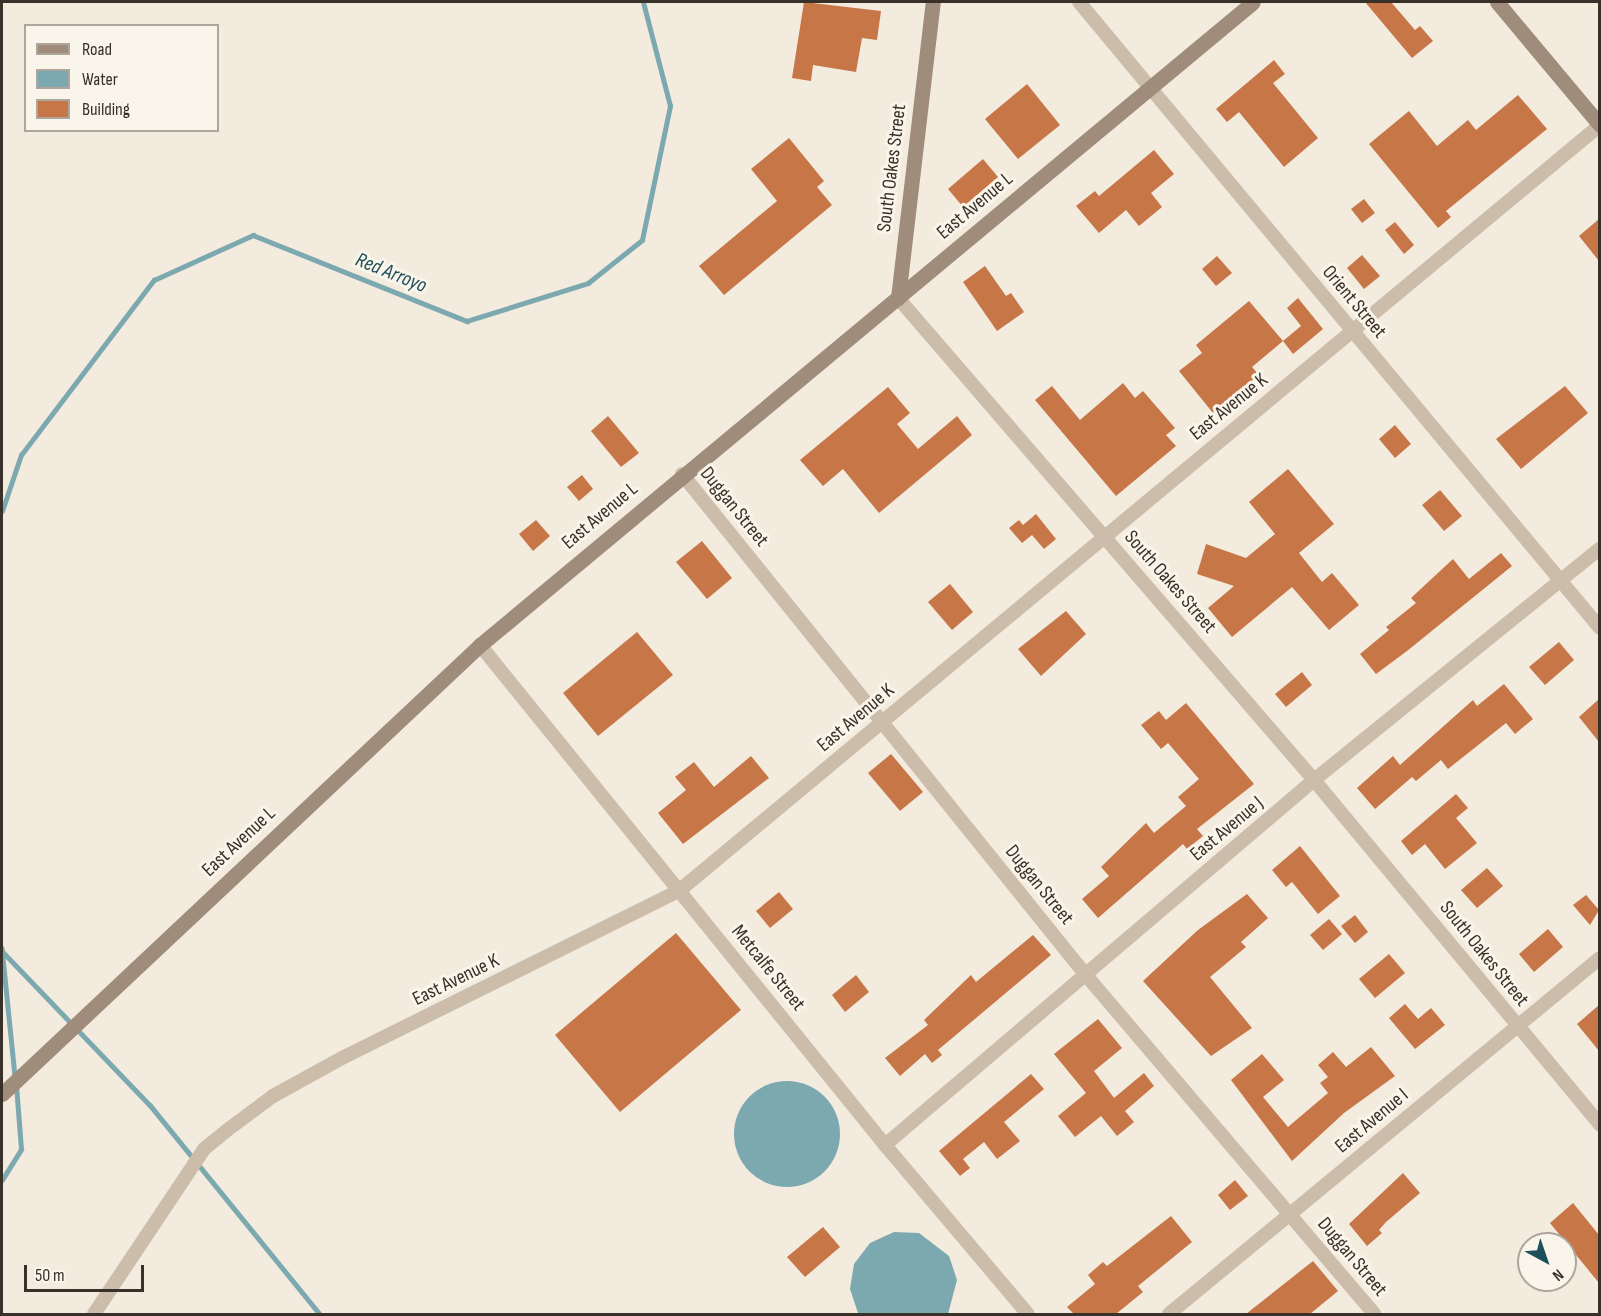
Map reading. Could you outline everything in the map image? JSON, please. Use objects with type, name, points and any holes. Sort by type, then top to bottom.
[{"type":"main road","name":"South Oakes Street","points":[[898,298],[933,2]]},
{"type":"main road","name":"East Avenue L","points":[[2,1094],[480,645],[682,474],[898,298],[1253,2]]},
{"type":"main road","points":[[1497,2],[1599,125]]},
{"type":"street","name":"Orient Street","points":[[1079,2],[1599,628]]},
{"type":"street","name":"East Avenue K","points":[[94,1314],[112,1283],[204,1149],[273,1096],[344,1057],[680,890],[1102,535],[1353,332],[1599,125]]},
{"type":"street","name":"South Oakes Street","points":[[898,298],[1314,780],[1599,1125]]},
{"type":"street","name":"Duggan Street","points":[[682,474],[1085,974],[1374,1314]]},
{"type":"street","name":"East Avenue J","points":[[885,1145],[1314,780],[1599,548]]},
{"type":"street","name":"Metcalfe Street","points":[[480,645],[885,1145],[1028,1314]]},
{"type":"street","name":"East Avenue I","points":[[1169,1314],[1599,958]]},
{"type":"water","points":[[787,1081],[807,1085],[825,1096],[836,1114],[840,1134],[836,1154],[825,1172],[807,1183],[787,1187],[767,1183],[749,1172],[738,1154],[734,1134],[738,1114],[749,1096],[767,1085]]},
{"type":"water","points":[[894,1232],[919,1233],[949,1256],[957,1280],[948,1314],[858,1313],[850,1289],[854,1264],[870,1243]]},
{"type":"building","points":[[804,2],[881,11],[877,40],[862,38],[856,72],[813,65],[811,81],[792,78]]},
{"type":"building","points":[[1365,2],[1391,2],[1415,30],[1420,26],[1433,41],[1412,58]]},
{"type":"building","points":[[1274,60],[1285,74],[1273,83],[1318,138],[1284,167],[1239,112],[1227,122],[1216,109]]},
{"type":"building","points":[[1027,84],[1060,125],[1018,159],[985,119]]},
{"type":"building","points":[[1518,95],[1547,129],[1446,211],[1451,217],[1438,228],[1369,144],[1409,111],[1437,146],[1468,120],[1476,130]]},
{"type":"building","points":[[789,138],[824,181],[817,187],[832,205],[724,295],[699,266],[777,201],[751,169]]},
{"type":"building","points":[[1154,150],[1174,174],[1151,193],[1162,207],[1139,226],[1126,210],[1099,233],[1076,206],[1095,191],[1099,196]]},
{"type":"building","points":[[983,159],[998,177],[963,207],[948,189]]},
{"type":"building","points":[[1364,199],[1375,213],[1362,223],[1351,209]]},
{"type":"building","points":[[1599,219],[1599,261],[1579,236]]},
{"type":"building","points":[[1395,222],[1414,245],[1404,254],[1385,230]]},
{"type":"building","points":[[1362,255],[1380,276],[1364,289],[1347,268]]},
{"type":"building","points":[[1217,256],[1232,273],[1216,286],[1202,269]]},
{"type":"building","points":[[985,266],[1006,296],[1011,293],[1024,312],[997,331],[963,282]]},
{"type":"building","points":[[1298,298],[1323,329],[1293,354],[1283,341],[1301,326],[1287,308]]},
{"type":"building","points":[[1249,301],[1283,341],[1252,367],[1259,375],[1213,413],[1179,371],[1202,353],[1196,345]]},
{"type":"building","points":[[1123,383],[1135,398],[1143,391],[1175,428],[1166,435],[1176,446],[1116,496],[1035,400],[1052,386],[1080,420]]},
{"type":"building","points":[[1565,386],[1588,413],[1521,469],[1496,439]]},
{"type":"building","points":[[888,387],[910,413],[897,424],[918,449],[957,416],[972,435],[879,513],[843,469],[823,486],[800,460]]},
{"type":"building","points":[[608,416],[639,453],[621,467],[591,431]]},
{"type":"building","points":[[1395,425],[1411,444],[1395,458],[1379,439]]},
{"type":"building","points":[[1288,469],[1334,524],[1299,553],[1322,582],[1332,573],[1359,605],[1329,630],[1292,587],[1232,637],[1208,608],[1234,586],[1197,574],[1206,544],[1246,558],[1275,534],[1249,502]]},
{"type":"building","points":[[582,475],[593,489],[579,501],[567,487]]},
{"type":"building","points":[[1440,490],[1462,516],[1444,531],[1422,505]]},
{"type":"building","points":[[1036,514],[1056,539],[1044,549],[1032,535],[1022,543],[1009,528],[1019,520],[1023,525]]},
{"type":"building","points":[[536,520],[550,536],[533,551],[519,534]]},
{"type":"building","points":[[702,541],[732,578],[707,599],[676,562]]},
{"type":"building","points":[[1501,553],[1512,566],[1376,674],[1360,654],[1389,630],[1386,627],[1416,603],[1411,598],[1453,559],[1469,579]]},
{"type":"building","points":[[950,584],[973,612],[952,630],[928,602]]},
{"type":"building","points":[[1066,611],[1086,634],[1041,676],[1018,649]]},
{"type":"building","points":[[637,632],[673,675],[598,736],[563,693]]},
{"type":"building","points":[[1559,642],[1574,660],[1545,685],[1529,667]]},
{"type":"building","points":[[1302,672],[1312,685],[1286,707],[1275,694]]},
{"type":"building","points":[[1504,684],[1533,719],[1515,734],[1506,723],[1448,769],[1441,760],[1416,781],[1412,777],[1375,809],[1357,788],[1393,756],[1400,765],[1473,700],[1477,706]]},
{"type":"building","points":[[1599,699],[1599,742],[1579,717]]},
{"type":"building","points":[[1186,703],[1254,784],[1197,829],[1203,836],[1187,849],[1183,844],[1098,918],[1082,899],[1109,876],[1101,867],[1146,823],[1154,833],[1186,806],[1178,797],[1199,779],[1168,743],[1161,749],[1141,725],[1159,711],[1166,720]]},
{"type":"building","points":[[891,754],[923,792],[900,811],[868,773]]},
{"type":"building","points":[[751,756],[769,778],[683,844],[658,813],[686,790],[675,777],[694,762],[714,787]]},
{"type":"building","points":[[1456,794],[1468,808],[1456,818],[1477,843],[1445,869],[1425,844],[1412,855],[1401,841]]},
{"type":"building","points":[[1300,846],[1340,896],[1318,914],[1292,882],[1286,887],[1272,870]]},
{"type":"building","points":[[1487,868],[1503,886],[1477,908],[1461,890]]},
{"type":"building","points":[[779,892],[793,909],[770,928],[756,911]]},
{"type":"building","points":[[1247,894],[1268,918],[1241,942],[1246,947],[1210,977],[1252,1028],[1211,1056],[1143,981],[1198,930]]},
{"type":"building","points":[[1586,895],[1599,910],[1590,925],[1573,905]]},
{"type":"building","points":[[1355,915],[1368,932],[1355,943],[1341,926]]},
{"type":"building","points":[[1329,919],[1342,934],[1323,950],[1310,935]]},
{"type":"building","points":[[1548,929],[1563,947],[1534,972],[1519,954]]},
{"type":"building","points":[[676,933],[741,1010],[620,1112],[555,1035]]},
{"type":"building","points":[[1033,935],[1051,955],[938,1050],[942,1055],[932,1063],[925,1054],[900,1076],[885,1058],[928,1025],[924,1020],[971,975],[976,982]]},
{"type":"building","points":[[1389,954],[1405,973],[1375,998],[1359,979]]},
{"type":"building","points":[[856,975],[869,992],[845,1012],[832,995]]},
{"type":"building","points":[[1405,1004],[1418,1019],[1431,1008],[1445,1025],[1415,1049],[1389,1018]]},
{"type":"building","points":[[1599,1005],[1599,1051],[1577,1024]]},
{"type":"building","points":[[1098,1019],[1122,1048],[1094,1071],[1114,1098],[1144,1073],[1154,1086],[1125,1111],[1134,1122],[1117,1136],[1101,1116],[1075,1137],[1058,1116],[1086,1093],[1054,1054]]},
{"type":"building","points":[[1371,1047],[1395,1076],[1344,1113],[1292,1161],[1231,1080],[1262,1054],[1284,1080],[1263,1097],[1288,1127],[1328,1093],[1320,1083],[1328,1077],[1318,1065],[1333,1052],[1346,1067]]},
{"type":"building","points":[[1031,1074],[1044,1089],[1004,1122],[1020,1141],[997,1159],[984,1142],[963,1159],[970,1168],[960,1176],[939,1151]]},
{"type":"building","points":[[1403,1173],[1420,1193],[1386,1222],[1379,1230],[1382,1233],[1367,1246],[1349,1224]]},
{"type":"building","points":[[1235,1180],[1248,1196],[1230,1210],[1218,1195]]},
{"type":"building","points":[[1573,1203],[1599,1235],[1599,1283],[1577,1256],[1577,1232],[1557,1232],[1550,1223]]},
{"type":"building","points":[[1171,1216],[1192,1242],[1138,1286],[1143,1292],[1116,1314],[1074,1314],[1067,1307],[1095,1284],[1088,1275],[1103,1262],[1107,1266]]},
{"type":"building","points":[[823,1227],[840,1247],[805,1277],[787,1257]]},
{"type":"building","points":[[1313,1261],[1338,1291],[1310,1314],[1246,1314]]},
{"type":"waterway","name":"Red Arroyo","points":[[2,511],[21,455],[154,280],[253,235],[467,321],[588,283],[642,240],[670,106],[643,2]]},
{"type":"waterway","name":"Red Arroyo","points":[[2,948],[15,1077]]},
{"type":"waterway","points":[[4,953],[150,1105],[320,1314]]},
{"type":"waterway","name":"Red Arroyo","points":[[2,1180],[21,1149],[16,1085]]}]
